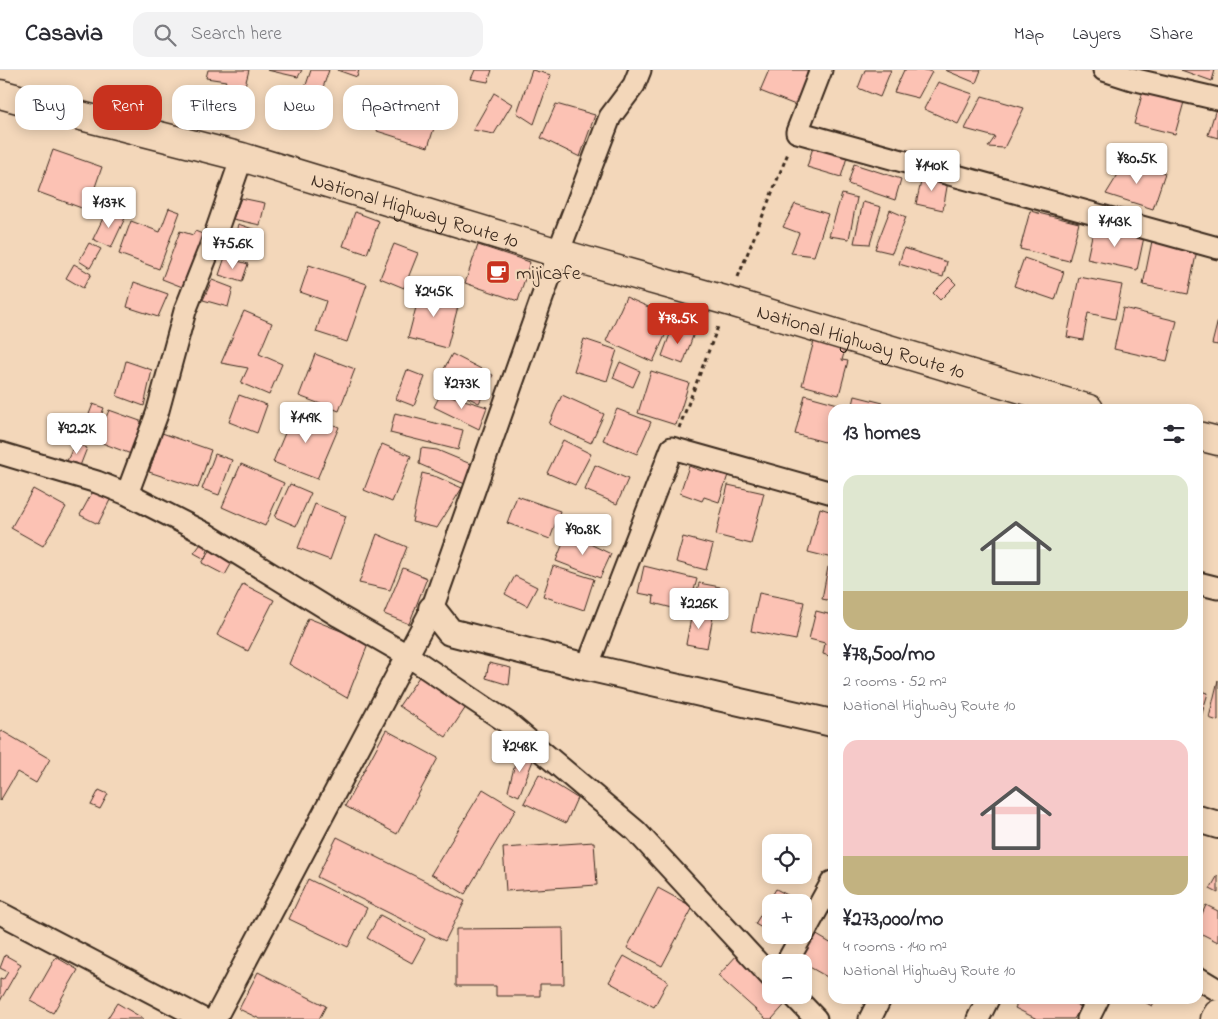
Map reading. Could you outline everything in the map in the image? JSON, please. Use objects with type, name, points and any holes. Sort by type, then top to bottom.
[{"type":"main road","name":"National Highway Route 10","points":[[0,94],[242,157],[1072,404]]},
{"type":"main road","points":[[1203,437],[1218,441]]},
{"type":"main road","points":[[1215,1019],[1218,1014]]},
{"type":"street","points":[[215,1019],[432,609],[558,252],[610,117],[634,85],[640,70]]},
{"type":"street","points":[[821,70],[796,132],[1218,248]]},
{"type":"street","points":[[1107,71],[1218,99]]},
{"type":"street","points":[[127,494],[156,414],[185,311],[215,235],[242,157]]},
{"type":"street","points":[[587,666],[672,448],[828,492]]},
{"type":"street","points":[[0,453],[97,482],[127,494],[206,534],[339,616],[407,655],[508,723],[636,831],[762,967]]},
{"type":"street","points":[[1203,584],[1218,588]]},
{"type":"street","points":[[432,609],[450,632],[828,722]]},
{"type":"street","points":[[1203,820],[1218,825]]},
{"type":"street","points":[[812,918],[828,889]]},
{"type":"street","points":[[0,913],[203,1019]]},
{"type":"street","points":[[1203,981],[1218,990]]},
{"type":"street","points":[[801,1004],[816,1019]]},
{"type":"street","points":[[870,1019],[878,1004]]},
{"type":"street","points":[[978,1019],[986,1004]]},
{"type":"street","points":[[1088,1019],[1096,1004]]},
{"type":"path","points":[[672,448],[728,301],[796,132]]},
{"type":"building","points":[[208,70],[249,70],[245,85],[224,85],[226,81],[206,78]]},
{"type":"building","points":[[267,70],[302,70],[298,77]]},
{"type":"building","points":[[311,70],[329,70],[324,85],[306,85]]},
{"type":"building","points":[[337,70],[359,70],[357,77]]},
{"type":"building","points":[[475,70],[492,70],[488,82],[471,79]]},
{"type":"building","points":[[532,70],[551,75],[534,124],[517,113]]},
{"type":"building","points":[[769,70],[808,70],[798,106],[760,91]]},
{"type":"building","points":[[865,70],[891,70],[880,97],[858,88]]},
{"type":"building","points":[[904,70],[932,72],[918,98],[894,92]]},
{"type":"building","points":[[945,70],[981,70],[976,83]]},
{"type":"building","points":[[1181,70],[1215,70],[1212,81]]},
{"type":"building","points":[[938,82],[973,94],[958,124],[924,109]]},
{"type":"building","points":[[1143,91],[1184,102],[1175,134],[1134,124]]},
{"type":"building","points":[[494,93],[512,104],[494,134],[473,130]]},
{"type":"building","points":[[982,96],[1024,108],[1004,148],[988,147],[995,137],[965,129]]},
{"type":"building","points":[[556,104],[595,115],[580,157],[541,138]]},
{"type":"building","points":[[1218,106],[1218,138],[1208,135]]},
{"type":"building","points":[[377,130],[433,130],[428,147]]},
{"type":"building","points":[[814,144],[848,154],[841,177],[807,167]]},
{"type":"building","points":[[53,150],[102,167],[87,210],[38,192]]},
{"type":"building","points":[[1125,163],[1165,173],[1153,209],[1106,194]]},
{"type":"building","points":[[854,164],[901,179],[895,200],[848,184]]},
{"type":"building","points":[[923,173],[948,181],[943,210],[916,204]]},
{"type":"building","points":[[842,194],[857,198],[849,239],[829,236]]},
{"type":"building","points":[[241,198],[265,203],[260,225],[233,219]]},
{"type":"building","points":[[863,202],[881,207],[870,244],[854,243]]},
{"type":"building","points":[[795,204],[828,214],[814,256],[791,253],[799,233],[783,227]]},
{"type":"building","points":[[169,208],[180,212],[159,269],[119,254],[131,221],[160,232]]},
{"type":"building","points":[[107,210],[125,218],[111,248],[93,239]]},
{"type":"building","points":[[890,210],[906,217],[892,253],[875,249]]},
{"type":"building","points":[[1030,211],[1079,223],[1069,261],[1020,249]]},
{"type":"building","points":[[355,212],[379,221],[367,254],[343,246]]},
{"type":"building","points":[[238,224],[259,231],[257,248],[233,245]]},
{"type":"building","points":[[1094,226],[1144,237],[1137,270],[1087,259]]},
{"type":"building","points":[[180,231],[193,235],[195,231],[205,235],[185,288],[162,279]]},
{"type":"building","points":[[1152,241],[1197,250],[1188,294],[1143,285]]},
{"type":"building","points":[[89,243],[101,249],[90,268],[79,261]]},
{"type":"building","points":[[394,244],[418,253],[404,288],[380,278]]},
{"type":"building","name":"mijicafe","points":[[478,245],[530,262],[518,301],[465,283]]},
{"type":"building","points":[[904,248],[947,262],[943,277],[899,264]]},
{"type":"building","points":[[225,257],[248,264],[242,282],[219,275]]},
{"type":"building","points":[[1024,258],[1064,272],[1055,300],[1014,286]]},
{"type":"building","points":[[74,264],[91,274],[83,288],[66,278]]},
{"type":"building","points":[[309,265],[367,284],[347,342],[316,332],[326,301],[300,292]]},
{"type":"building","points":[[949,277],[956,284],[940,300],[933,293]]},
{"type":"building","points":[[1079,277],[1122,285],[1115,319],[1088,313],[1083,340],[1067,337]]},
{"type":"building","points":[[212,280],[233,288],[228,307],[203,300]]},
{"type":"building","points":[[134,282],[168,294],[158,317],[127,307]]},
{"type":"building","points":[[421,288],[460,299],[447,348],[408,338]]},
{"type":"building","points":[[626,297],[673,318],[653,362],[606,341]]},
{"type":"building","points":[[1123,308],[1177,321],[1167,361],[1114,349]]},
{"type":"building","points":[[244,311],[272,323],[259,354],[282,364],[269,395],[241,383],[248,368],[221,363]]},
{"type":"building","points":[[1218,320],[1218,345],[1212,344]]},
{"type":"building","points":[[673,326],[694,333],[683,364],[662,356]]},
{"type":"building","points":[[584,339],[617,350],[607,381],[574,371]]},
{"type":"building","points":[[814,341],[845,350],[842,360],[848,361],[839,395],[802,385]]},
{"type":"building","points":[[315,354],[355,369],[339,411],[299,396]]},
{"type":"building","points":[[452,354],[493,375],[479,403],[437,382]]},
{"type":"building","points":[[126,361],[152,370],[144,406],[117,396]]},
{"type":"building","points":[[620,362],[640,371],[633,387],[613,378]]},
{"type":"building","points":[[407,370],[425,377],[414,406],[396,399]]},
{"type":"building","points":[[651,371],[689,383],[676,425],[638,413]]},
{"type":"building","points":[[441,393],[487,407],[479,429],[434,407]]},
{"type":"building","points":[[239,395],[267,405],[257,433],[229,422]]},
{"type":"building","points":[[562,395],[604,414],[591,443],[549,424]]},
{"type":"building","points":[[805,395],[838,404],[828,404],[828,443],[795,434]]},
{"type":"building","points":[[1022,395],[1036,404],[1019,404]]},
{"type":"building","points":[[855,396],[883,403],[883,404],[853,404]]},
{"type":"building","points":[[93,404],[104,408],[92,439],[81,435]]},
{"type":"building","points":[[295,409],[339,427],[317,479],[273,462]]},
{"type":"building","points":[[617,409],[651,422],[637,454],[603,440]]},
{"type":"building","points":[[109,410],[143,422],[131,454],[97,441]]},
{"type":"building","points":[[395,413],[463,430],[458,450],[390,433]]},
{"type":"building","points":[[162,433],[211,450],[198,488],[149,472]]},
{"type":"building","points":[[563,440],[591,454],[575,485],[547,473]]},
{"type":"building","points":[[75,443],[87,448],[80,466],[67,461]]},
{"type":"building","points":[[382,444],[411,456],[392,502],[364,490]]},
{"type":"building","points":[[421,448],[437,450],[473,465],[465,484],[419,464]]},
{"type":"building","points":[[215,454],[232,460],[219,495],[202,489]]},
{"type":"building","points":[[241,464],[284,483],[265,526],[222,507]]},
{"type":"building","points":[[707,464],[729,472],[719,502],[704,497],[702,501],[680,493],[689,466],[702,471]]},
{"type":"building","points":[[595,465],[628,479],[617,504],[585,490]]},
{"type":"building","points":[[422,473],[437,477],[462,488],[437,528],[412,522]]},
{"type":"building","points":[[290,484],[311,493],[296,526],[275,517]]},
{"type":"building","points":[[728,485],[764,493],[751,544],[716,535]]},
{"type":"building","points":[[33,489],[66,507],[43,546],[11,528]]},
{"type":"building","points":[[93,491],[110,500],[98,524],[80,515]]},
{"type":"building","points":[[517,496],[560,511],[550,539],[507,523]]},
{"type":"building","points":[[315,504],[346,516],[330,560],[298,548]]},
{"type":"building","points":[[820,508],[828,511],[828,557],[808,552]]},
{"type":"building","points":[[567,533],[611,554],[600,578],[556,561]]},
{"type":"building","points":[[377,534],[407,547],[390,590],[359,583]]},
{"type":"building","points":[[683,537],[713,545],[706,570],[676,562]]},
{"type":"building","points":[[204,540],[210,544],[205,559],[194,553]]},
{"type":"building","points":[[213,546],[234,559],[225,575],[202,563]]},
{"type":"building","points":[[553,566],[594,579],[584,610],[543,596]]},
{"type":"building","points":[[644,566],[697,579],[688,612],[653,603],[654,596],[638,593]]},
{"type":"building","points":[[828,567],[828,600],[822,599]]},
{"type":"building","points":[[403,568],[427,578],[409,624],[384,614]]},
{"type":"building","points":[[515,576],[537,587],[527,606],[505,594]]},
{"type":"building","points":[[699,583],[720,587],[715,612],[693,608]]},
{"type":"building","points":[[243,584],[274,600],[248,651],[217,635]]},
{"type":"building","points":[[759,593],[804,602],[796,640],[751,631]]},
{"type":"building","points":[[816,611],[828,614],[828,656],[823,654],[825,643],[809,639]]},
{"type":"building","points":[[692,613],[713,617],[707,648],[686,644]]},
{"type":"building","points":[[308,618],[369,642],[347,698],[289,664]]},
{"type":"building","points":[[489,663],[511,668],[509,685],[486,678]]},
{"type":"building","points":[[421,674],[468,704],[446,737],[399,706]]},
{"type":"building","points":[[1218,680],[1218,721],[1209,718]]},
{"type":"building","points":[[1203,692],[1208,693],[1203,710]]},
{"type":"building","points":[[386,730],[438,758],[397,834],[345,806]]},
{"type":"building","points":[[2,731],[50,759],[36,783],[17,772],[0,801],[0,734]]},
{"type":"building","points":[[518,752],[534,758],[519,796],[508,791]]},
{"type":"building","points":[[539,774],[577,798],[566,823],[524,803]]},
{"type":"building","points":[[483,789],[516,809],[465,894],[431,874]]},
{"type":"building","points":[[99,790],[108,794],[100,809],[91,805]]},
{"type":"building","points":[[337,837],[465,901],[445,941],[317,877]]},
{"type":"building","points":[[594,842],[597,885],[506,891],[503,848]]},
{"type":"building","points":[[1218,875],[1218,893],[1210,889]]},
{"type":"building","points":[[308,879],[367,908],[348,947],[289,919]]},
{"type":"building","points":[[658,888],[693,907],[662,966],[627,948]]},
{"type":"building","points":[[776,889],[786,894],[773,894]]},
{"type":"building","points":[[1206,905],[1218,911],[1218,942],[1203,934],[1203,912]]},
{"type":"building","points":[[762,912],[762,928],[755,924]]},
{"type":"building","points":[[380,915],[425,939],[412,963],[367,938]]},
{"type":"building","points":[[563,928],[564,984],[540,984],[540,996],[496,996],[496,986],[456,986],[456,929]]},
{"type":"building","points":[[815,934],[828,942],[828,977],[812,968],[812,954],[803,954],[809,944],[812,944]]},
{"type":"building","points":[[738,954],[762,975],[762,1004],[785,1004],[772,1019],[766,1019],[718,976]]},
{"type":"building","points":[[5,955],[21,964],[0,1001],[0,979],[3,980],[8,972],[0,968]]},
{"type":"building","points":[[624,956],[668,981],[654,1007],[609,982]]},
{"type":"building","points":[[56,957],[78,970],[53,1013],[31,1001]]},
{"type":"building","points":[[258,972],[326,1006],[319,1019],[260,1019],[239,1009]]},
{"type":"building","points":[[117,1003],[144,1019],[107,1019]]},
{"type":"building","points":[[1017,1004],[1075,1004],[1081,1007],[1074,1019],[1037,1019],[1015,1008]]},
{"type":"place","name":"mijicafe","points":[[498,272]]}]
